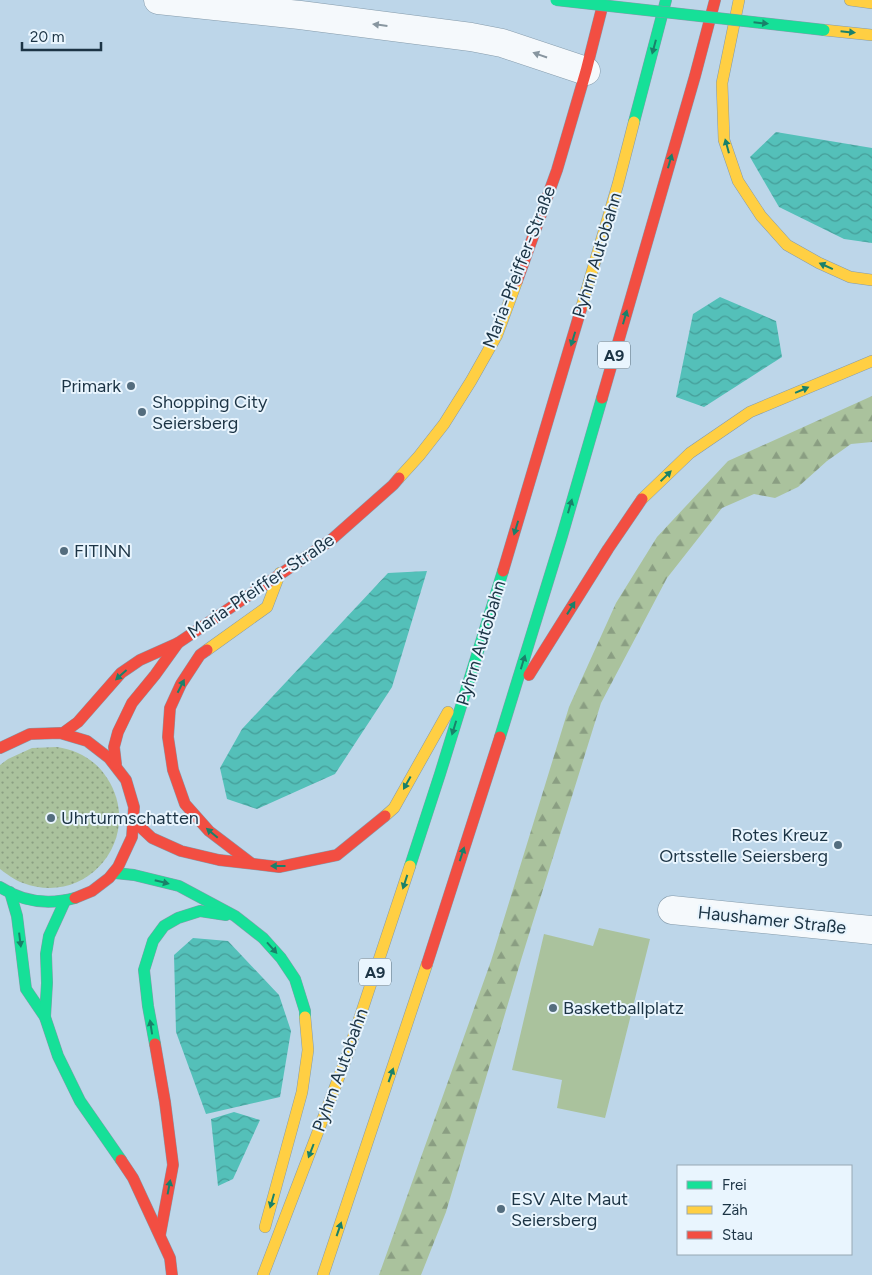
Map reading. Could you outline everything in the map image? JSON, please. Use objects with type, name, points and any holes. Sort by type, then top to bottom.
[{"type":"main road","points":[[556,0],[872,35]]},
{"type":"main road","name":"Maria-Pfeiffer-Straße","points":[[63,734],[78,722],[121,674],[140,660],[178,642],[331,540],[393,485],[444,424],[471,381],[496,335],[557,170],[586,71],[604,0]]},
{"type":"main road","name":"Pyhrn Autobahn","points":[[262,1275],[347,1056],[437,783],[545,432],[618,184],[666,0]]},
{"type":"main road","name":"A9","points":[[323,1275],[408,1025],[562,536],[715,0]]},
{"type":"main road","points":[[739,0],[722,83],[724,140],[738,181],[761,216],[787,245],[818,263],[850,277],[872,280]]},
{"type":"main road","points":[[850,0],[872,3]]},
{"type":"main road","points":[[509,708],[608,549],[642,499],[676,466],[690,453],[750,412],[872,361]]},
{"type":"main road","points":[[251,863],[209,831],[185,804],[173,770],[168,737],[170,708],[181,684],[200,655],[267,607],[280,573]]},
{"type":"main road","name":"Maria-Pfeiffer-Straße","points":[[116,764],[114,747],[118,732],[132,703],[155,675],[178,642]]},
{"type":"main road","points":[[134,822],[152,838],[180,851],[219,860],[279,867],[337,855],[394,808],[474,664]]},
{"type":"main road","points":[[0,748],[13,740],[25,736],[50,732],[75,736],[87,741],[108,755],[123,774],[133,804],[134,822],[129,849],[115,872],[106,881],[87,894],[64,901],[41,902],[17,896],[5,890]]},
{"type":"main road","points":[[115,872],[179,886],[235,916],[263,938],[281,958],[295,979],[305,1011],[308,1050],[302,1092],[261,1239]]},
{"type":"main road","points":[[5,890],[16,916],[26,990],[45,1017],[58,1056],[80,1101],[134,1178],[170,1258],[172,1275]]},
{"type":"main road","points":[[45,1017],[46,954],[50,936],[64,901]]},
{"type":"main road","points":[[160,1235],[173,1165],[166,1102],[148,1006],[144,970],[153,941],[164,926],[178,918],[200,911],[235,916]]},
{"type":"main road","points":[[259,1257],[262,1275]]},
{"type":"street","points":[[158,0],[300,15],[470,37],[502,43],[586,71]]},
{"type":"street","name":"Haushamer Straße","points":[[672,910],[872,930]]},
{"type":"green space","points":[[872,396],[872,442],[851,444],[827,461],[798,487],[775,498],[754,494],[722,508],[667,578],[601,703],[521,960],[446,1212],[421,1275],[379,1275],[491,961],[569,707],[616,603],[657,537],[728,461]]},
{"type":"green space","points":[[57,747],[79,753],[92,761],[103,772],[117,800],[119,822],[114,843],[104,862],[88,876],[69,885],[47,888],[20,882],[0,869],[0,765],[8,759],[32,748]]},
{"type":"green space","points":[[599,928],[650,939],[605,1118],[557,1108],[562,1080],[512,1070],[544,934],[593,946]]},
{"type":"water","points":[[776,132],[872,148],[872,243],[844,239],[779,207],[750,157]]},
{"type":"water","points":[[720,297],[776,321],[782,357],[704,407],[676,397],[693,314]]},
{"type":"water","points":[[427,571],[392,687],[335,774],[257,809],[227,799],[220,768],[242,729],[388,573]]},
{"type":"water","points":[[193,938],[228,941],[279,995],[291,1031],[280,1097],[206,1114],[176,1032],[174,955]]},
{"type":"water","points":[[234,1112],[260,1120],[233,1179],[218,1186],[211,1119]]},
{"type":"traffic: fast","points":[[556,0],[824,30]]},
{"type":"traffic: fast","points":[[634,122],[666,0]]},
{"type":"traffic: fast","points":[[500,737],[602,398]]},
{"type":"traffic: fast","points":[[410,866],[503,571]]},
{"type":"traffic: fast","points":[[115,873],[134,875],[179,886],[235,916],[263,938],[281,958],[295,979],[305,1011],[305,1017]]},
{"type":"traffic: fast","points":[[0,887],[18,896],[36,901],[46,902],[75,898]]},
{"type":"traffic: fast","points":[[10,892],[17,916],[26,989],[45,1017],[58,1056],[80,1101],[121,1160]]},
{"type":"traffic: fast","points":[[45,1017],[46,954],[49,936],[65,901]]},
{"type":"traffic: fast","points":[[155,1044],[144,970],[153,941],[164,926],[178,918],[200,911],[226,915]]},
{"type":"traffic: slow","points":[[739,0],[722,83],[724,140],[738,181],[761,216],[787,245],[819,263],[850,277],[872,280]]},
{"type":"traffic: slow","points":[[850,0],[872,3]]},
{"type":"traffic: slow","points":[[824,30],[872,35]]},
{"type":"traffic: slow","points":[[581,309],[618,184],[634,122]]},
{"type":"traffic: slow","points":[[399,478],[444,424],[471,381],[497,335],[517,281]]},
{"type":"traffic: slow","points":[[642,499],[690,453],[750,412],[872,361]]},
{"type":"traffic: slow","points":[[207,650],[267,607],[280,573]]},
{"type":"traffic: slow","points":[[385,816],[394,808],[448,712]]},
{"type":"traffic: slow","points":[[263,1275],[347,1056],[410,866]]},
{"type":"traffic: slow","points":[[323,1275],[427,964]]},
{"type":"traffic: slow","points":[[265,1227],[302,1092],[308,1050],[305,1017]]},
{"type":"traffic: jam","points":[[517,281],[557,170],[586,71],[604,0]]},
{"type":"traffic: jam","points":[[602,398],[695,76],[715,0]]},
{"type":"traffic: jam","points":[[503,571],[581,309]]},
{"type":"traffic: jam","points":[[63,733],[78,722],[121,673],[140,660],[178,643],[331,540],[399,478]]},
{"type":"traffic: jam","points":[[529,675],[608,549],[642,499]]},
{"type":"traffic: jam","points":[[116,764],[114,747],[118,732],[132,703],[178,643]]},
{"type":"traffic: jam","points":[[207,650],[200,655],[181,684],[170,708],[168,737],[173,770],[185,804],[209,831],[251,863]]},
{"type":"traffic: jam","points":[[0,748],[30,734],[60,733],[87,741],[109,758],[126,780],[134,807],[132,837],[118,867],[109,878],[92,891],[75,898]]},
{"type":"traffic: jam","points":[[427,964],[500,737]]},
{"type":"traffic: jam","points":[[135,822],[152,838],[181,851],[219,860],[279,867],[337,855],[385,816]]},
{"type":"traffic: jam","points":[[155,1044],[173,1165],[160,1235]]},
{"type":"traffic: jam","points":[[121,1160],[133,1178],[170,1258],[172,1275]]},
{"type":"place","name":"Primark","points":[[131,386]]},
{"type":"place","name":"Shopping City Seiersberg","points":[[142,412]]},
{"type":"place","name":"FITINN","points":[[64,551]]},
{"type":"place","name":"Uhrturmschatten","points":[[51,818]]},
{"type":"place","name":"Rotes Kreuz Ortsstelle Seiersberg","points":[[838,845]]},
{"type":"place","name":"Basketballplatz","points":[[553,1008]]},
{"type":"place","name":"ESV Alte Maut Seiersberg","points":[[501,1209]]}]
